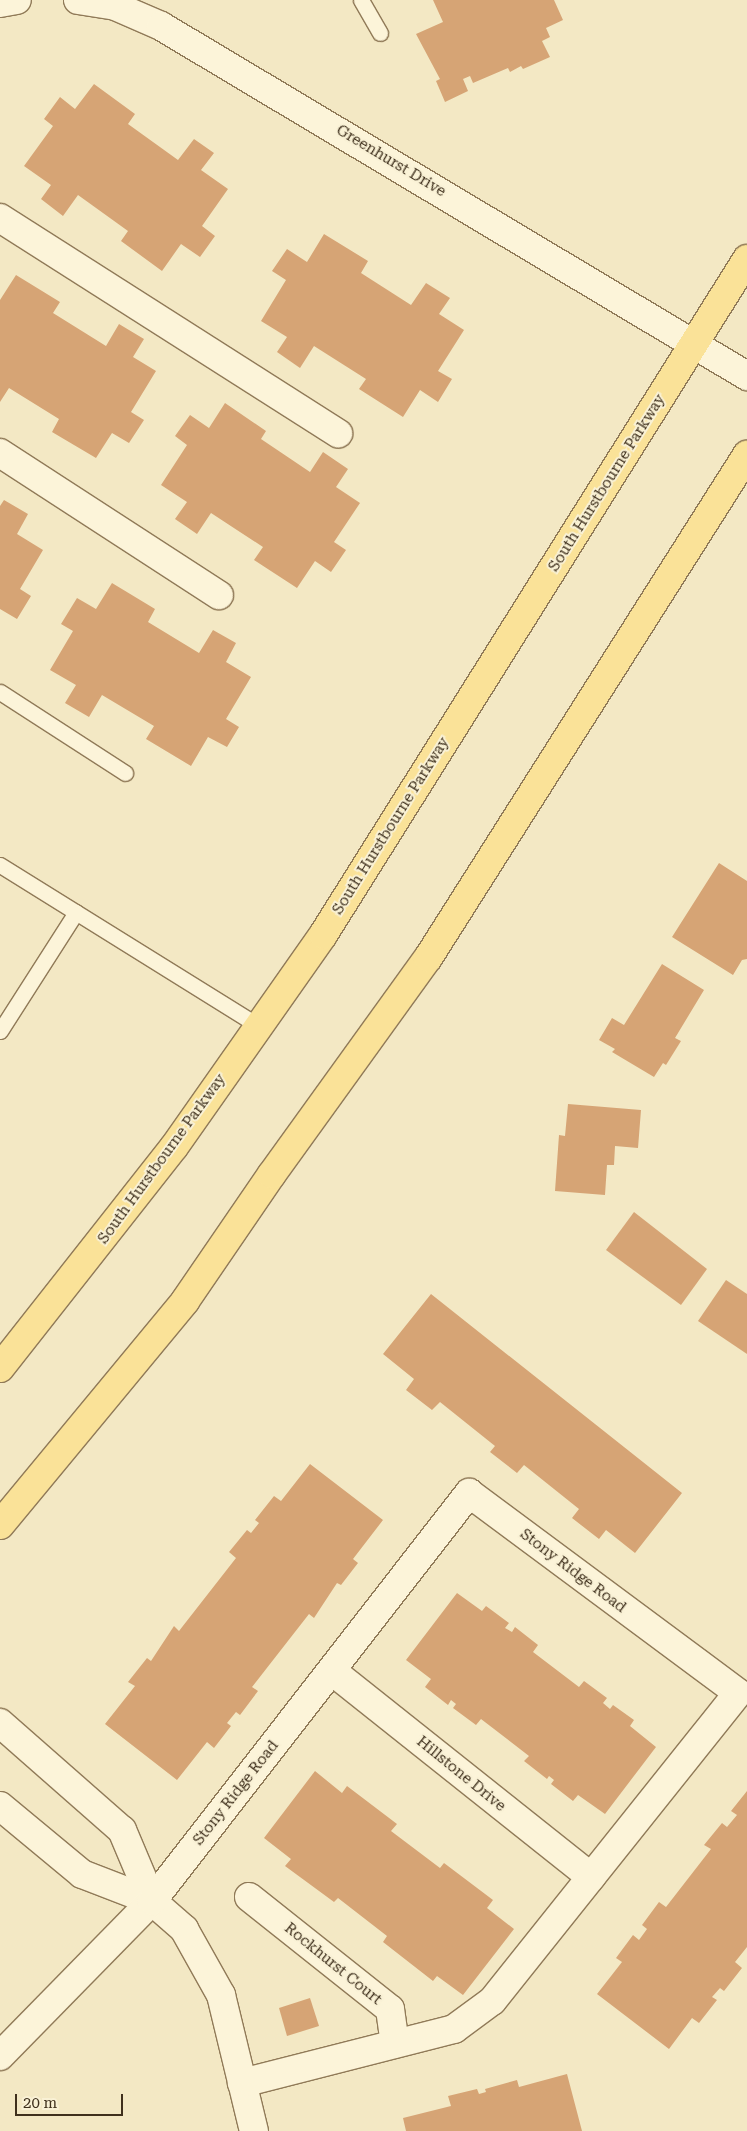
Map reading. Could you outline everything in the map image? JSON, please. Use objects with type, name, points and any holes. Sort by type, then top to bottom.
[{"type":"main road","name":"South Hurstbourne Parkway","points":[[0,1368],[174,1147],[323,935],[747,259]]},
{"type":"main road","points":[[0,1525],[185,1300],[272,1174],[428,958],[747,455]]},
{"type":"street","points":[[0,3],[17,0]]},
{"type":"street","name":"Greenhurst Drive","points":[[78,0],[115,6],[161,26],[696,342],[747,376]]},
{"type":"street","points":[[0,218],[338,433]]},
{"type":"street","points":[[0,453],[219,595]]},
{"type":"street","name":"Stony Ridge Road","points":[[0,2056],[152,1901],[469,1493],[738,1693],[492,2001],[454,2029],[242,2083]]},
{"type":"street","name":"Hillstone Drive","points":[[332,1670],[591,1878]]},
{"type":"street","points":[[0,1723],[122,1830],[152,1901]]},
{"type":"street","points":[[0,1806],[82,1874],[152,1901],[184,1930],[221,1995],[254,2131]]},
{"type":"street","name":"Rockhurst Court","points":[[249,1897],[390,2009],[395,2044]]},
{"type":"lane","points":[[361,0],[380,33]]},
{"type":"lane","points":[[0,692],[125,773]]},
{"type":"lane","points":[[0,865],[259,1026]]},
{"type":"lane","points":[[0,1030],[76,912]]},
{"type":"building","points":[[433,0],[554,0],[563,20],[546,28],[550,37],[542,41],[550,57],[523,69],[521,66],[510,72],[508,68],[473,83],[470,76],[463,79],[468,91],[445,102],[436,81],[440,79],[416,34],[443,22]]},
{"type":"building","points":[[94,84],[135,114],[128,124],[178,160],[194,139],[214,153],[201,170],[228,189],[202,226],[215,236],[200,257],[181,244],[162,271],[121,241],[128,231],[78,195],[63,216],[41,199],[51,185],[24,166],[53,126],[44,119],[60,97],[75,109]]},
{"type":"building","points":[[324,234],[368,261],[361,273],[411,305],[426,283],[450,298],[439,314],[464,330],[438,371],[452,379],[438,402],[420,390],[403,417],[359,389],[366,379],[314,346],[300,368],[277,352],[287,337],[261,321],[286,280],[272,271],[287,249],[307,262]]},
{"type":"building","points":[[16,275],[60,302],[53,313],[106,346],[119,324],[144,339],[133,357],[156,371],[131,412],[144,420],[129,443],[112,433],[96,458],[52,432],[59,419],[9,388],[0,402],[0,300]]},
{"type":"building","points":[[225,403],[266,431],[261,439],[310,472],[323,452],[348,469],[336,487],[360,503],[334,542],[346,550],[331,572],[315,561],[297,588],[254,560],[263,547],[211,513],[197,534],[175,519],[187,502],[161,485],[187,445],[175,436],[190,415],[209,428]]},
{"type":"building","points":[[4,500],[28,514],[17,534],[43,550],[20,589],[31,596],[17,619],[0,609],[0,506]]},
{"type":"building","points":[[112,583],[155,609],[148,622],[199,653],[213,630],[236,643],[226,662],[251,677],[226,719],[239,727],[227,747],[208,737],[191,766],[146,739],[154,726],[102,695],[89,717],[65,703],[76,685],[50,670],[73,631],[61,624],[77,598],[96,609]]},
{"type":"building","points":[[719,863],[747,881],[747,959],[742,960],[733,975],[672,937]]},
{"type":"building","points":[[662,964],[704,990],[675,1038],[681,1041],[666,1065],[663,1063],[654,1077],[612,1052],[615,1049],[599,1040],[612,1018],[624,1025]]},
{"type":"building","points":[[568,1104],[641,1110],[638,1148],[615,1146],[614,1165],[607,1165],[605,1195],[555,1191],[559,1135],[565,1136]]},
{"type":"building","points":[[634,1212],[707,1269],[681,1305],[606,1250]]},
{"type":"building","points":[[726,1280],[747,1294],[747,1354],[698,1321]]},
{"type":"building","points":[[431,1294],[682,1493],[635,1553],[606,1530],[599,1539],[572,1518],[579,1509],[524,1465],[517,1473],[490,1452],[495,1446],[440,1402],[432,1410],[406,1390],[414,1379],[383,1354]]},
{"type":"building","points":[[310,1464],[383,1520],[353,1559],[358,1563],[341,1585],[337,1583],[314,1618],[309,1614],[252,1687],[258,1691],[240,1715],[236,1712],[227,1723],[231,1726],[214,1748],[207,1742],[177,1780],[105,1724],[135,1686],[128,1682],[147,1658],[151,1661],[174,1626],[179,1631],[236,1558],[229,1552],[247,1530],[251,1533],[259,1523],[255,1520],[274,1496],[281,1501]]},
{"type":"building","points":[[457,1593],[482,1611],[486,1606],[509,1623],[505,1628],[512,1632],[515,1627],[538,1645],[533,1652],[579,1687],[584,1681],[607,1698],[603,1703],[610,1709],[613,1705],[634,1720],[630,1726],[656,1747],[605,1814],[578,1795],[573,1801],[551,1784],[554,1780],[549,1776],[547,1779],[524,1761],[529,1756],[481,1719],[476,1725],[453,1708],[456,1704],[451,1700],[448,1705],[425,1687],[431,1679],[406,1660]]},
{"type":"building","points":[[315,1771],[342,1793],[347,1786],[397,1824],[391,1831],[440,1868],[444,1863],[493,1900],[487,1908],[514,1929],[463,1995],[437,1976],[433,1981],[383,1942],[387,1936],[338,1898],[334,1902],[285,1866],[291,1859],[264,1838]]},
{"type":"building","points":[[747,1791],[747,1947],[735,1962],[742,1968],[724,1991],[720,1988],[712,1997],[717,2000],[699,2023],[692,2018],[669,2049],[597,1994],[622,1962],[616,1958],[633,1935],[639,1940],[647,1929],[642,1925],[659,1902],[666,1907],[711,1849],[704,1845],[722,1823],[727,1827],[737,1815],[731,1811]]},
{"type":"building","points":[[310,1998],[319,2026],[287,2036],[279,2008]]},
{"type":"building","points":[[567,2074],[582,2131],[406,2131],[403,2118],[451,2106],[448,2096],[477,2089],[479,2094],[486,2092],[485,2089],[517,2080],[519,2087]]}]
